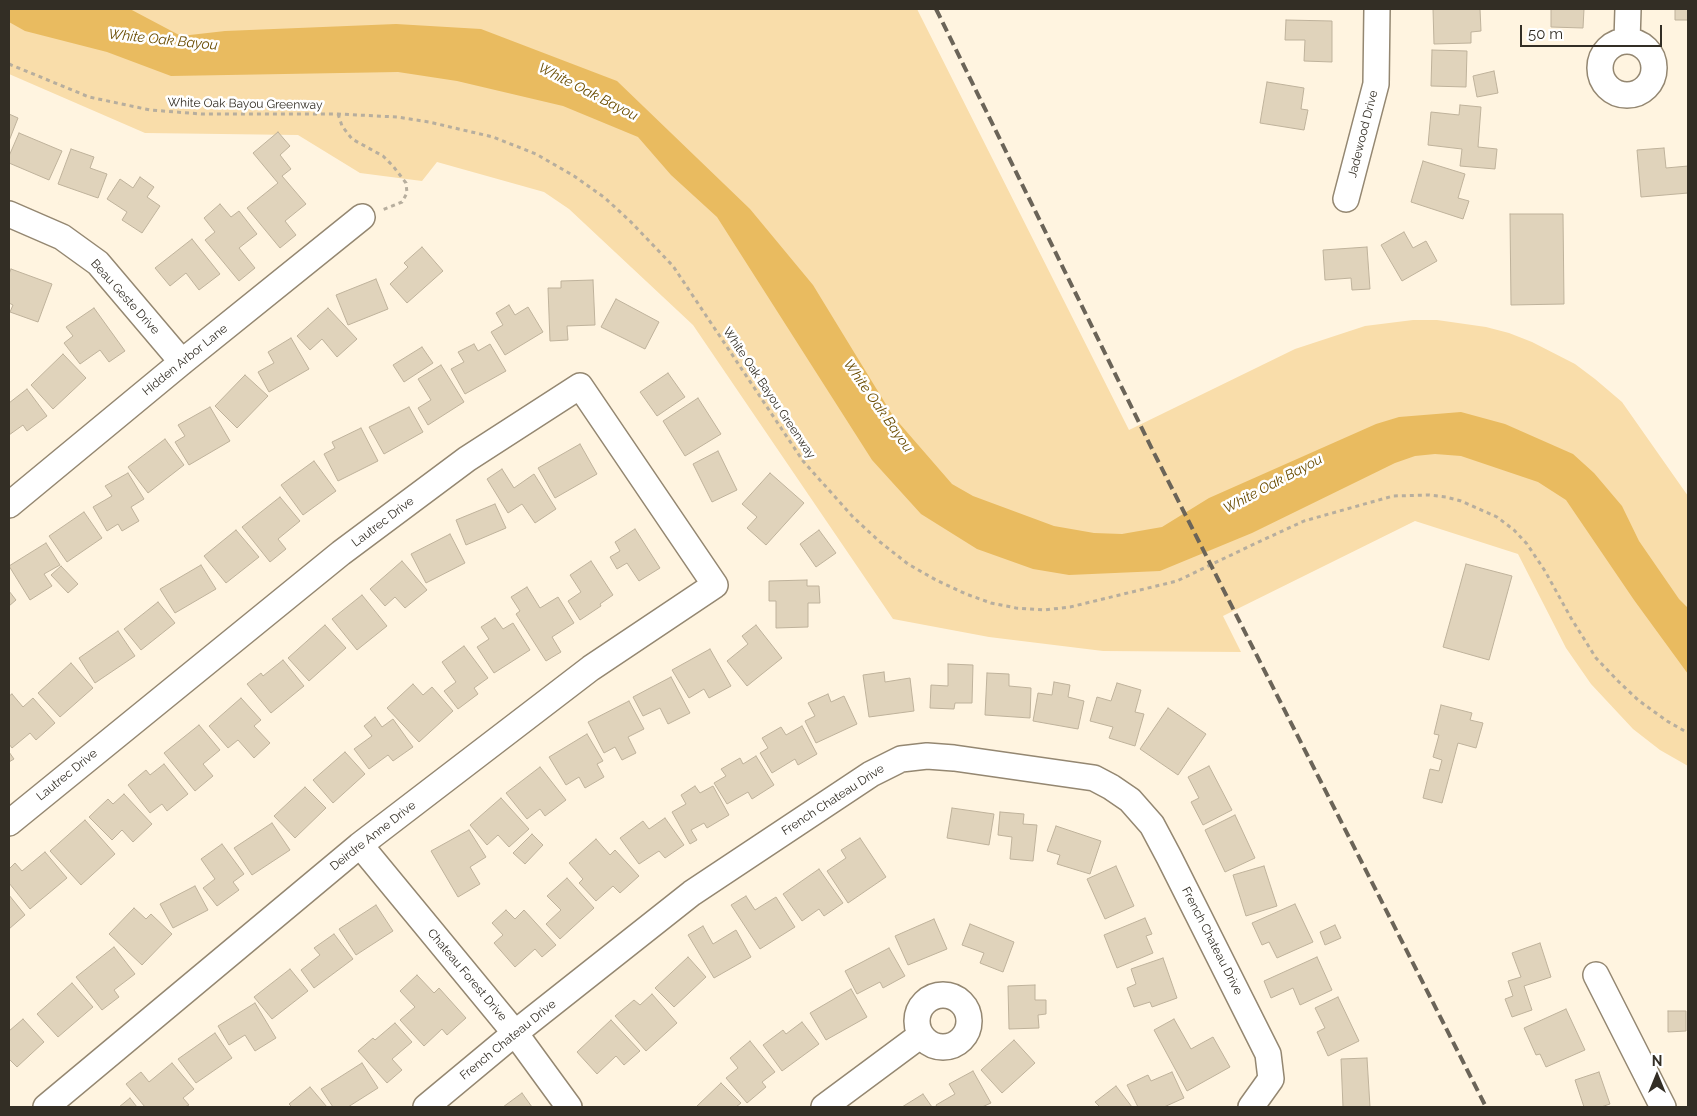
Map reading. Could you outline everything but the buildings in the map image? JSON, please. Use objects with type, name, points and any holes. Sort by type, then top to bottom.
[{"type":"street","name":"Jadewood Drive","points":[[1346,199],[1376,84],[1377,9]]},
{"type":"street","points":[[1627,41],[1628,9]]},
{"type":"street","name":"Beau Geste Drive","points":[[9,214],[62,237],[98,263],[182,362]]},
{"type":"street","name":"Hidden Arbor Lane","points":[[9,505],[362,217]]},
{"type":"street","name":"Lautrec Drive","points":[[9,822],[341,553],[467,459],[580,386],[715,586]]},
{"type":"street","name":"Deirdre Anne Drive","points":[[46,1107],[360,846],[591,668],[715,586]]},
{"type":"street","name":"French Chateau Drive","points":[[426,1107],[515,1033],[692,893],[871,774],[901,759],[927,756],[954,758],[1094,778],[1130,800],[1152,826],[1169,857],[1268,1054],[1271,1078],[1251,1107]]},
{"type":"street","name":"Chateau Forest Drive","points":[[360,846],[515,1033],[569,1107]]},
{"type":"street","points":[[1596,975],[1663,1107]]},
{"type":"street","points":[[824,1107],[921,1035]]},
{"type":"path","name":"White Oak Bayou Greenway","points":[[9,64],[89,97],[150,110],[201,114],[338,114],[397,117],[493,137],[536,154],[574,176],[604,198],[630,221],[673,266],[803,460],[854,517],[880,542],[908,564],[966,594],[991,603],[1016,608],[1044,610],[1070,607],[1177,581],[1304,521],[1393,496],[1429,495],[1446,497],[1461,501],[1497,517],[1514,530],[1527,544],[1545,570],[1571,618],[1596,658],[1638,700],[1688,733]]},
{"type":"path","name":"White Oak Bayou Greenway","points":[[338,114],[342,126],[352,139],[384,156],[406,183],[408,193],[402,202],[362,217]]},
{"type":"shaded area","points":[[9,9],[917,9],[1129,430],[1295,349],[1365,326],[1413,320],[1437,320],[1486,327],[1532,342],[1575,364],[1622,402],[1688,496],[1688,766],[1660,750],[1633,729],[1591,684],[1566,648],[1518,554],[1415,521],[1223,616],[1241,652],[1103,651],[989,637],[893,619],[693,325],[569,209],[544,192],[437,162],[422,181],[360,173],[298,135],[145,133],[9,74]]},
{"type":"water","name":"White Oak Bayou","points":[[9,9],[130,9],[181,36],[225,31],[396,24],[481,29],[617,81],[750,209],[813,285],[893,416],[952,484],[973,496],[1054,526],[1094,533],[1122,534],[1162,527],[1209,498],[1376,424],[1399,417],[1461,412],[1505,424],[1573,454],[1594,473],[1622,506],[1639,541],[1679,599],[1688,608],[1688,674],[1634,600],[1566,500],[1538,482],[1461,456],[1435,454],[1415,456],[1395,463],[1252,533],[1160,571],[1069,575],[1033,569],[977,549],[921,514],[872,460],[717,217],[671,175],[638,137],[563,106],[457,81],[398,72],[171,76],[107,52],[25,31],[9,22]]},
{"type":"railway","points":[[936,9],[1154,453],[1486,1107]]}]
